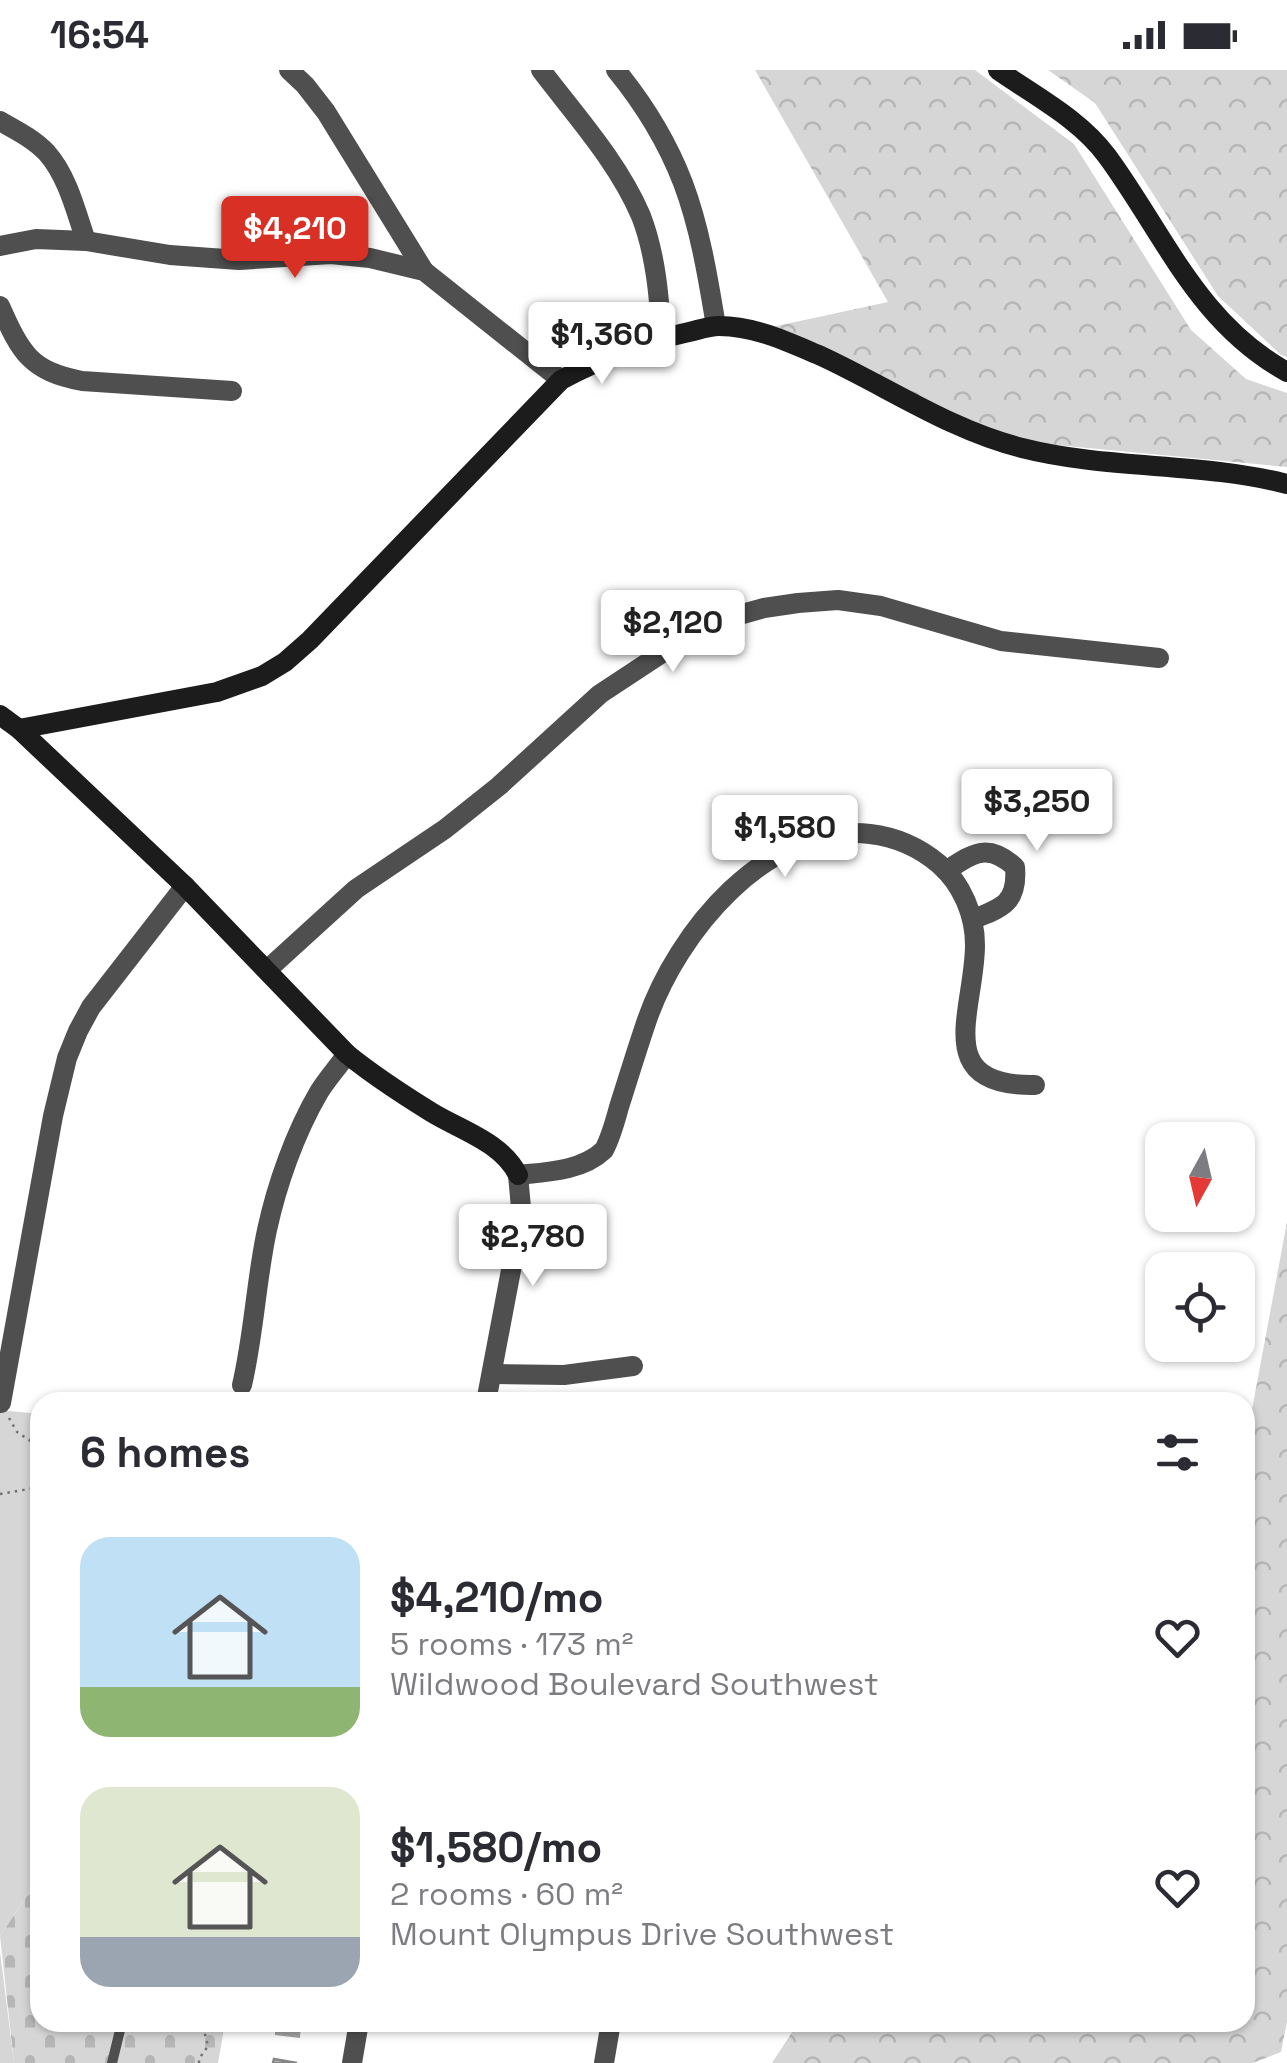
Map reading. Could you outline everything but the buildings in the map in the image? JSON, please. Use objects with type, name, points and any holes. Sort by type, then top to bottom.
[{"type":"street","points":[[289,70],[326,112],[424,271],[561,380]]},
{"type":"street","points":[[540,70],[616,170],[641,218],[657,276],[662,338]]},
{"type":"street","points":[[616,70],[672,158],[685,188],[708,274],[716,326]]},
{"type":"street","points":[[998,70],[1083,130],[1105,153],[1205,304],[1246,345],[1287,372]]},
{"type":"street","points":[[0,121],[31,139],[57,167],[86,241]]},
{"type":"street","points":[[0,246],[36,239],[86,241],[239,260],[331,254],[370,258],[424,271]]},
{"type":"street","points":[[0,306],[27,356],[59,376],[82,381],[232,390]]},
{"type":"street","points":[[18,729],[217,692],[262,676],[310,640],[561,380],[632,347],[716,326],[774,336],[962,428],[1023,448],[1287,484]]},
{"type":"street","points":[[267,970],[356,889],[499,786],[600,694],[685,638],[721,620],[764,608],[838,600],[881,606],[1000,641],[1158,658]]},
{"type":"street","points":[[0,715],[185,886],[347,1054],[389,1086],[500,1151],[512,1164],[518,1175],[521,1208],[488,1392]]},
{"type":"street","points":[[518,1175],[583,1164],[604,1150],[647,1019],[670,968],[688,940],[750,872],[828,834],[872,834],[901,842],[924,852],[946,870],[961,891],[973,919],[974,966],[964,1030],[969,1057],[986,1076],[1017,1086],[1035,1086]]},
{"type":"street","points":[[946,870],[981,852],[993,852],[1015,867],[1016,883],[1010,899],[999,910],[973,919]]},
{"type":"street","points":[[2,1403],[52,1116],[67,1058],[91,1007],[185,886]]},
{"type":"street","points":[[242,1384],[276,1196],[307,1115],[347,1054]]},
{"type":"street","points":[[492,1374],[564,1375],[634,1366]]},
{"type":"street","points":[[352,2063],[357,2032]]},
{"type":"street","points":[[604,2063],[609,2032]]},
{"type":"lane","points":[[112,2063],[120,2032]]},
{"type":"path","points":[[2,1403],[16,1432],[30,1441]]},
{"type":"path","points":[[0,1494],[30,1490]]},
{"type":"path","points":[[199,2063],[208,2046],[204,2032]]},
{"type":"green space","points":[[755,70],[975,70],[1074,144],[1191,330],[1246,379],[1287,393],[1287,467],[1025,442],[844,377],[772,327],[888,302]]},
{"type":"green space","points":[[1048,70],[1287,70],[1287,357],[1218,296],[1095,103]]},
{"type":"green space","points":[[1287,1222],[1287,2022],[1281,2052],[1253,2063],[772,2063],[792,2032],[1255,2032],[1255,1393]]},
{"type":"green space","points":[[0,1410],[30,1413],[30,1890],[0,1936]]},
{"type":"green space","points":[[30,1890],[30,2032],[223,2032],[218,2063],[14,2063],[0,1936]]},
{"type":"green space","points":[[0,1951],[14,2063],[0,2063]]}]
